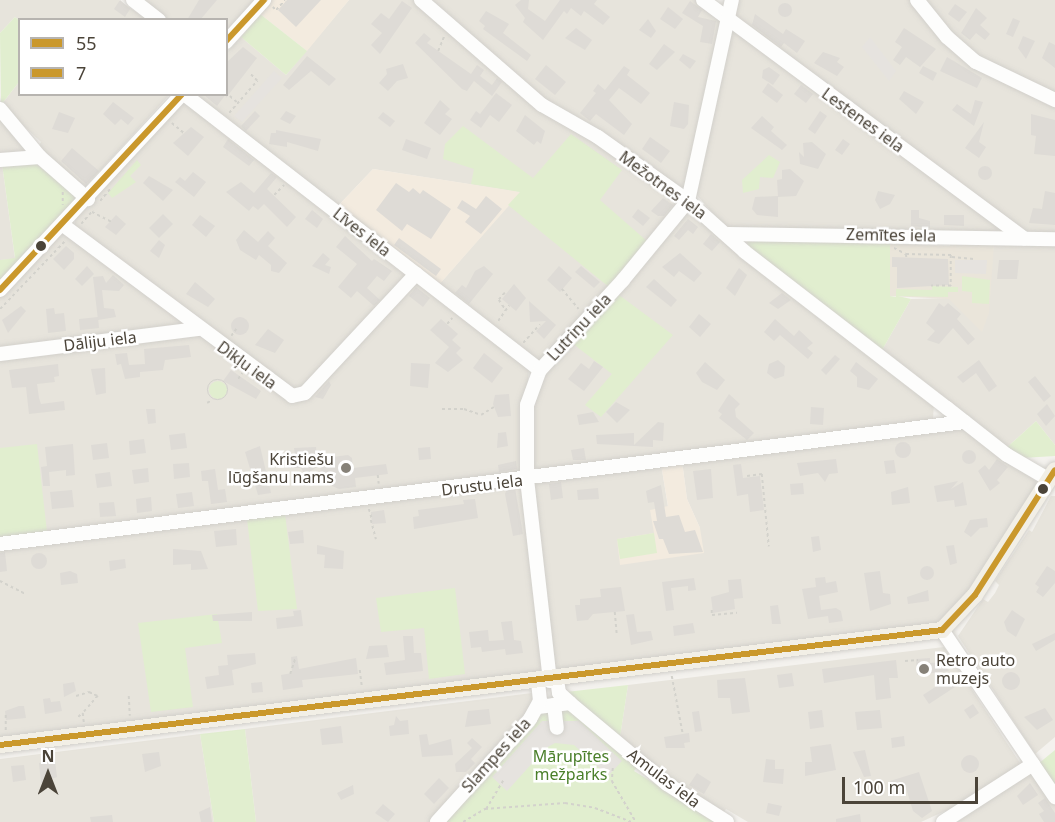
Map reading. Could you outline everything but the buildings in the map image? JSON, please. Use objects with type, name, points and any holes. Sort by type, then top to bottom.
[{"type":"main road","points":[[3,739],[548,681],[942,630],[975,594],[1052,474]]},
{"type":"street","points":[[133,0],[156,18]]},
{"type":"street","points":[[228,40],[264,0]]},
{"type":"street","name":"Mežotnes iela","points":[[421,0],[534,99],[598,137],[688,201],[964,422],[1052,474]]},
{"type":"street","name":"Lestenes iela","points":[[703,0],[1024,238]]},
{"type":"street","name":"Lutriņu iela","points":[[548,681],[527,480],[527,405],[540,370],[688,201],[732,0]]},
{"type":"street","points":[[917,0],[947,37],[976,62],[1055,100]]},
{"type":"street","points":[[0,290],[62,226],[90,205],[181,96]]},
{"type":"street","name":"Līves iela","points":[[186,96],[540,370]]},
{"type":"street","points":[[0,109],[40,157],[90,205]]},
{"type":"street","points":[[0,160],[40,157]]},
{"type":"street","name":"Dikļu iela","points":[[62,226],[287,393],[298,397],[416,274]]},
{"type":"street","name":"Zemītes iela","points":[[728,234],[1055,239]]},
{"type":"street","name":"Dāliju iela","points":[[0,354],[199,329]]},
{"type":"street","name":"Drustu iela","points":[[0,544],[527,480],[964,422]]},
{"type":"street","points":[[942,630],[1055,797]]},
{"type":"street","name":"Amulas iela","points":[[548,681],[570,703],[667,784],[727,822]]},
{"type":"street","name":"Slampes iela","points":[[436,822],[538,707],[548,681]]},
{"type":"street","points":[[538,707],[570,703]]},
{"type":"street","points":[[554,705],[557,728]]},
{"type":"street","points":[[943,822],[1033,764]]},
{"type":"path","points":[[438,51],[444,42],[442,30]]},
{"type":"path","points":[[220,123],[257,81],[249,73]]},
{"type":"path","points":[[230,96],[238,103]]},
{"type":"path","points":[[169,121],[185,134]]},
{"type":"path","points":[[58,174],[63,197],[62,226]]},
{"type":"path","points":[[274,195],[291,177]]},
{"type":"path","points":[[90,205],[112,222]]},
{"type":"path","points":[[906,254],[974,259]]},
{"type":"path","points":[[932,286],[951,286],[951,257]]},
{"type":"path","points":[[562,289],[589,316]]},
{"type":"path","points":[[505,293],[499,300],[506,310]]},
{"type":"path","points":[[491,332],[509,305]]},
{"type":"path","points":[[516,351],[540,324]]},
{"type":"path","points":[[207,403],[213,399],[226,397],[228,387],[224,382],[210,384],[208,393],[213,399]]},
{"type":"path","points":[[442,409],[464,409],[482,416],[494,407]]},
{"type":"path","points":[[747,476],[762,474],[769,547]]},
{"type":"path","points":[[371,519],[376,539]]},
{"type":"path","points":[[0,581],[26,594]]},
{"type":"path","points":[[712,610],[712,615],[737,613]]},
{"type":"path","points":[[615,612],[617,635]]},
{"type":"path","points":[[290,674],[295,659]]},
{"type":"path","points":[[905,661],[918,660]]},
{"type":"path","points":[[360,670],[362,690]]},
{"type":"path","points":[[671,675],[683,734]]},
{"type":"path","points":[[76,696],[89,692],[98,696],[78,717]]},
{"type":"path","points":[[129,696],[130,718]]},
{"type":"path","points":[[83,713],[84,724]]},
{"type":"path","points":[[3,739],[6,716]]},
{"type":"path","points":[[613,768],[612,782],[636,822]]},
{"type":"path","points":[[463,822],[485,809],[503,781]]},
{"type":"path","points":[[485,809],[579,804],[631,822]]},
{"type":"shaded area","points":[[0,0],[119,0],[145,18],[18,19],[15,17],[0,33]]},
{"type":"shaded area","points":[[140,0],[257,0],[228,33],[228,18],[166,18]]},
{"type":"shaded area","points":[[272,0],[349,0],[307,51],[260,14]]},
{"type":"shaded area","points":[[349,0],[416,0],[521,93],[685,205],[541,365],[437,287],[520,192],[373,169],[337,207],[195,96],[228,96],[228,51],[241,37],[286,75]]},
{"type":"shaded area","points":[[423,0],[699,0],[719,15],[722,23],[688,188],[678,190],[554,108]]},
{"type":"shaded area","points":[[735,0],[911,0],[947,44],[1055,105],[1055,235],[1026,234],[732,15]]},
{"type":"shaded area","points":[[923,0],[1055,0],[1055,95],[965,48]]},
{"type":"shaded area","points":[[732,26],[1006,230],[1003,235],[725,227],[695,193]]},
{"type":"shaded area","points":[[870,37],[896,71],[889,81],[862,47]]},
{"type":"shaded area","points":[[274,71],[282,78],[242,122],[234,116]]},
{"type":"shaded area","points":[[18,83],[18,96],[168,96],[86,186],[71,178],[39,146],[41,142],[1,105]]},
{"type":"shaded area","points":[[183,99],[409,273],[296,394],[75,229],[75,218]]},
{"type":"shaded area","points":[[0,113],[29,152],[0,158]]},
{"type":"shaded area","points":[[2,164],[15,259],[0,260],[0,165]]},
{"type":"shaded area","points":[[373,169],[521,192],[437,287],[337,207]]},
{"type":"shaded area","points":[[688,210],[934,403],[933,419],[926,425],[547,473],[532,466],[530,423],[535,388],[544,372]]},
{"type":"shaded area","points":[[63,232],[182,322],[176,329],[0,351],[0,296]]},
{"type":"shaded area","points":[[1055,242],[1055,445],[1036,421],[1004,450],[881,352],[911,299],[949,298],[982,331],[994,244]]},
{"type":"shaded area","points":[[951,243],[994,244],[989,313],[982,332],[949,299],[890,296],[890,244],[950,246]]},
{"type":"shaded area","points":[[955,260],[987,260],[986,274],[955,273]]},
{"type":"shaded area","points":[[419,281],[529,367],[522,471],[519,477],[0,542],[0,358],[201,334],[291,399]]},
{"type":"shaded area","points":[[963,428],[1036,481],[1036,490],[950,620],[935,629],[561,673],[551,667],[532,485],[536,480],[661,464],[668,507],[700,528],[687,499],[682,461]]},
{"type":"shaded area","points":[[682,461],[687,499],[700,528],[704,553],[620,565],[617,539],[654,533],[650,510],[668,506],[661,464]]},
{"type":"shaded area","points":[[521,485],[544,662],[538,674],[0,740],[0,548]]},
{"type":"shaded area","points":[[1051,496],[1055,496],[1055,737],[1035,754],[958,636],[983,599],[988,602],[995,593],[999,585],[995,581],[1029,530],[1032,532]]},
{"type":"shaded area","points":[[944,647],[1022,766],[948,815],[945,811],[921,822],[748,822],[726,809],[722,814],[671,783],[620,737],[628,685]]},
{"type":"shaded area","points":[[532,693],[535,697],[527,718],[431,822],[256,822],[245,729]]},
{"type":"shaded area","points":[[542,721],[579,721],[622,761],[608,776],[574,745],[555,743],[546,748],[507,791],[492,777]]},
{"type":"shaded area","points":[[200,734],[214,822],[0,822],[0,759]]},
{"type":"shaded area","points":[[1032,772],[1055,803],[1055,822],[957,822]]},
{"type":"green space","points":[[260,14],[307,51],[286,75],[241,37]]},
{"type":"green space","points":[[15,17],[18,19],[18,83],[1,105],[0,33]]},
{"type":"green space","points":[[463,126],[533,178],[571,134],[622,170],[600,200],[648,242],[609,287],[508,205],[520,192],[471,184],[474,169],[443,159],[445,144]]},
{"type":"green space","points":[[769,155],[780,162],[773,178],[760,177],[759,189],[743,193],[742,180]]},
{"type":"green space","points":[[137,160],[141,165],[130,176],[136,182],[112,198],[108,193]]},
{"type":"green space","points":[[32,161],[79,197],[0,284],[0,260],[15,258],[2,164]]},
{"type":"green space","points":[[748,238],[890,239],[890,296],[896,297],[896,289],[932,290],[932,286],[958,287],[958,292],[948,292],[948,297],[898,296],[911,299],[881,352],[747,246]]},
{"type":"green space","points":[[962,276],[990,280],[989,304],[972,303],[972,292],[962,291]]},
{"type":"green space","points":[[619,295],[673,335],[601,417],[585,405],[612,374],[572,343]]},
{"type":"green space","points":[[214,381],[222,381],[227,386],[225,397],[214,399],[209,394],[209,386]]},
{"type":"green space","points":[[1036,421],[1055,445],[1055,456],[1022,458],[1004,450]]},
{"type":"green space","points":[[37,444],[47,532],[0,537],[0,448]]},
{"type":"green space","points":[[285,514],[297,609],[258,611],[247,519]]},
{"type":"green space","points":[[654,533],[657,553],[620,559],[617,539]]},
{"type":"green space","points":[[455,588],[465,674],[429,679],[424,628],[381,632],[376,598]]},
{"type":"green space","points":[[217,614],[222,643],[185,648],[193,707],[151,712],[138,623]]},
{"type":"green space","name":"Mārupītes mežparks","points":[[628,685],[620,737],[645,759],[634,771],[718,822],[442,822],[545,706],[566,692]]},
{"type":"green space","points":[[245,729],[256,822],[214,822],[200,734]]},
{"type":"green space","points":[[1055,750],[1055,793],[1038,764]]},
{"type":"transit line","name":"7","points":[[228,39],[264,0]]},
{"type":"transit line","name":"7","points":[[0,290],[180,96]]},
{"type":"transit line","name":"55","points":[[0,745],[942,630],[975,595],[1055,470]]},
{"type":"place","name":"Kristiešu lūgšanu nams","points":[[346,468]]},
{"type":"place","name":"Retro auto muzejs","points":[[924,669]]}]
